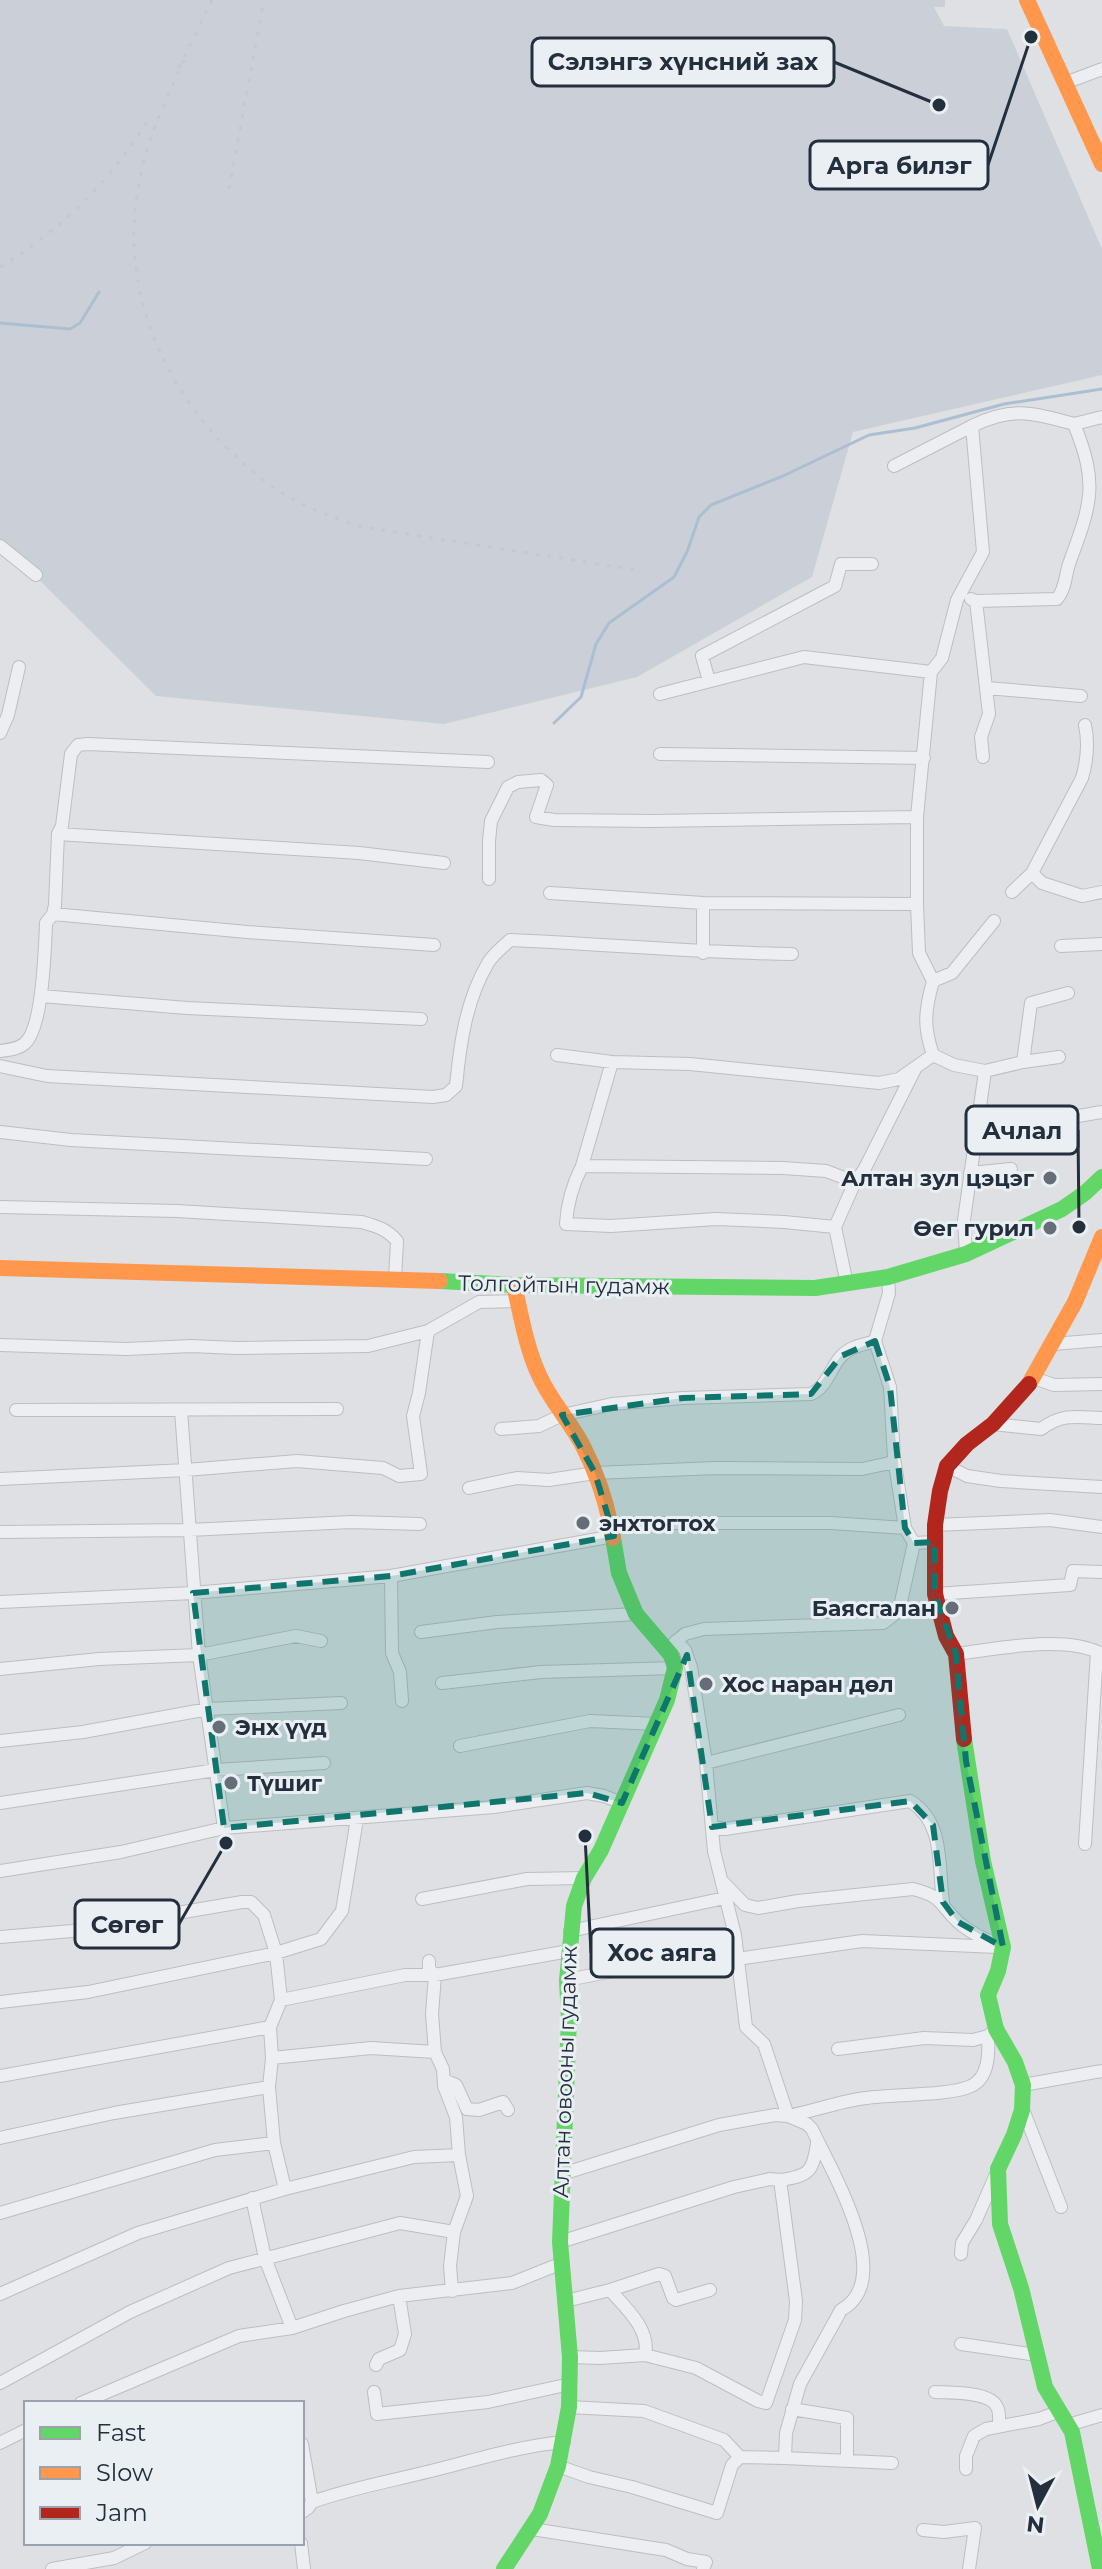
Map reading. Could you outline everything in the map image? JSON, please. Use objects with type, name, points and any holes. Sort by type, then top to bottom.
[{"type":"main road","points":[[1027,0],[1102,164]]},
{"type":"main road","name":"Толгойтын гудамж","points":[[0,1268],[395,1279],[516,1293],[783,1289],[847,1284],[888,1277],[966,1254],[1062,1209],[1102,1177]]},
{"type":"main road","points":[[1100,2569],[1072,2432],[1045,2387],[1021,2288],[1000,2224],[998,2169],[1014,2135],[1022,2107],[1023,2085],[1015,2062],[992,2032],[988,1995],[1003,1947],[983,1861],[966,1761],[956,1654],[946,1636],[935,1594],[935,1525],[947,1466],[967,1444],[993,1424],[1034,1378],[1098,1259],[1102,1237]]},
{"type":"main road","points":[[516,1293],[538,1374],[581,1443],[595,1473],[612,1530],[619,1573],[636,1614],[672,1645],[675,1668]]},
{"type":"main road","name":"Алтан овооны гудамж","points":[[504,2569],[540,2514],[558,2466],[569,2407],[570,2357],[560,2242],[569,2019],[567,1980],[574,1906],[584,1878],[601,1850],[657,1724],[672,1687],[675,1668]]},
{"type":"street","points":[[1065,83],[1102,69]]},
{"type":"street","points":[[894,466],[993,416],[1012,412],[1074,424],[1102,417]]},
{"type":"street","points":[[961,595],[976,601],[1057,599],[1064,591],[1067,569],[1086,519],[1096,475],[1074,424]]},
{"type":"street","points":[[972,426],[983,552],[961,595],[942,658],[931,672],[917,817],[919,953],[933,981],[926,1007],[926,1034],[933,1055],[954,1065],[985,1071],[1059,1057]]},
{"type":"street","points":[[0,546],[36,575]]},
{"type":"street","points":[[709,681],[702,656],[835,586],[841,564],[872,564]]},
{"type":"street","points":[[976,601],[989,714],[981,737],[983,757]]},
{"type":"street","points":[[660,694],[804,657],[931,672]]},
{"type":"street","points":[[0,733],[8,715],[19,667]]},
{"type":"street","points":[[987,688],[1081,696]]},
{"type":"street","points":[[1012,892],[1032,873],[1082,778],[1088,737],[1085,725]]},
{"type":"street","points":[[0,1051],[24,1044],[32,1035],[41,996],[46,923],[53,914],[58,834],[62,826],[71,754],[78,745],[488,762]]},
{"type":"street","points":[[660,754],[924,758]]},
{"type":"street","points":[[489,879],[491,821],[508,787],[518,782],[541,780],[547,785],[536,817],[554,820],[917,817]]},
{"type":"street","points":[[58,834],[359,853],[444,863]]},
{"type":"street","points":[[1032,873],[1042,883],[1082,896],[1102,892]]},
{"type":"street","points":[[550,893],[703,903],[917,904]]},
{"type":"street","points":[[703,903],[703,953]]},
{"type":"street","points":[[53,914],[434,945]]},
{"type":"street","points":[[933,981],[952,973],[994,921]]},
{"type":"street","points":[[0,1066],[47,1076],[433,1097],[446,1095],[456,1086],[461,1039],[471,1002],[489,960],[510,940],[703,953],[792,954]]},
{"type":"street","points":[[1061,946],[1102,944]]},
{"type":"street","points":[[1023,1062],[1031,1003],[1068,993]]},
{"type":"street","points":[[41,996],[187,1008],[421,1019]]},
{"type":"street","points":[[557,1055],[612,1062],[690,1064],[879,1083],[899,1079],[933,1055]]},
{"type":"street","points":[[612,1062],[582,1166],[575,1180],[566,1224],[611,1226],[716,1219],[835,1227]]},
{"type":"street","points":[[847,1284],[835,1227],[855,1182],[916,1067]]},
{"type":"street","points":[[966,1254],[964,1220],[985,1071]]},
{"type":"street","points":[[979,1126],[1032,1124],[1102,1112]]},
{"type":"street","points":[[0,1132],[71,1140],[426,1159]]},
{"type":"street","points":[[582,1166],[783,1168],[826,1171],[855,1182]]},
{"type":"street","points":[[970,1173],[1011,1169]]},
{"type":"street","points":[[0,1207],[177,1211],[362,1222],[390,1232],[397,1241],[395,1279]]},
{"type":"street","points":[[785,2458],[786,2433],[800,2384],[841,2310],[851,2305],[859,2294],[863,2279],[860,2243],[833,2169],[807,2124],[788,2116],[764,2044],[746,2027],[737,1953],[714,1851],[706,1763],[691,1667],[685,1650],[672,1645],[685,1634],[704,1629],[883,1623],[899,1611],[914,1543],[905,1528],[894,1458],[890,1387],[875,1341],[889,1293],[888,1277]]},
{"type":"street","points":[[0,1345],[127,1349],[368,1346],[428,1331],[479,1302],[516,1293]]},
{"type":"street","points":[[0,1479],[297,1461],[383,1468],[399,1476],[421,1474],[413,1416],[428,1331]]},
{"type":"street","points":[[1053,1344],[1102,1340]]},
{"type":"street","points":[[501,1429],[539,1426],[562,1415],[612,1404],[683,1398],[811,1394],[819,1391],[841,1356],[850,1349],[875,1341]]},
{"type":"street","points":[[1034,1378],[1054,1385],[1102,1384]]},
{"type":"street","points":[[16,1410],[337,1409]]},
{"type":"street","points":[[181,1410],[199,1655],[224,1828]]},
{"type":"street","points":[[993,1424],[1041,1429],[1055,1419],[1066,1416],[1102,1418]]},
{"type":"street","points":[[469,1488],[517,1478],[549,1480],[595,1473],[716,1468],[862,1469],[890,1463],[894,1458]]},
{"type":"street","points":[[947,1466],[967,1476],[1001,1481],[1102,1487]]},
{"type":"street","points":[[935,1525],[1050,1520],[1102,1527]]},
{"type":"street","points":[[0,1532],[189,1530],[351,1522],[420,1524]]},
{"type":"street","points":[[0,1602],[193,1593],[391,1576],[612,1530],[831,1523],[905,1528]]},
{"type":"street","points":[[914,1543],[935,1542]]},
{"type":"street","points":[[935,1594],[1070,1585],[1073,1571],[1102,1572]]},
{"type":"street","points":[[391,1576],[392,1653],[400,1672],[402,1701]]},
{"type":"street","points":[[421,1632],[497,1622],[636,1614]]},
{"type":"street","points":[[0,1669],[99,1659],[199,1655],[296,1636],[321,1641]]},
{"type":"street","points":[[956,1654],[1037,1645],[1088,1646],[1100,1653],[1085,1844]]},
{"type":"street","points":[[442,1683],[541,1672],[675,1668]]},
{"type":"street","points":[[0,1741],[83,1732],[208,1709],[341,1703]]},
{"type":"street","points":[[706,1763],[899,1715]]},
{"type":"street","points":[[460,1746],[590,1721],[657,1724]]},
{"type":"street","points":[[0,1803],[216,1770],[324,1763]]},
{"type":"street","points":[[0,1871],[121,1852],[224,1828],[494,1807],[587,1793],[622,1803]]},
{"type":"street","points":[[712,1827],[725,1829],[910,1801],[921,1808],[933,1825],[939,1852],[943,1902]]},
{"type":"street","points":[[0,2002],[88,1992],[276,1953],[321,1939],[342,1911],[357,1819]]},
{"type":"street","points":[[422,1899],[527,1879],[584,1878]]},
{"type":"street","points":[[721,1880],[745,1905],[758,1908],[913,1889],[929,1893],[943,1902],[958,1922],[1003,1947]]},
{"type":"street","points":[[570,1931],[725,1898]]},
{"type":"street","points":[[0,1937],[72,1931],[251,1902],[264,1915],[276,1953],[281,2000],[270,2027],[272,2058],[269,2087],[274,2143],[285,2189]]},
{"type":"street","points":[[567,1980],[737,1953],[862,1941],[1003,1947]]},
{"type":"street","points":[[281,2000],[405,1975],[435,1975],[569,1951]]},
{"type":"street","points":[[429,1961],[429,1969],[435,1975],[432,2014],[435,2052],[456,2117],[467,2196],[454,2232],[450,2266],[452,2291]]},
{"type":"street","points":[[0,2076],[270,2027]]},
{"type":"street","points":[[838,2049],[924,2038],[973,2040],[992,2032]]},
{"type":"street","points":[[562,2174],[719,2125],[775,2115],[788,2116],[864,2098],[973,2086],[987,2065],[992,2032]]},
{"type":"street","points":[[272,2058],[371,2048],[435,2052]]},
{"type":"street","points":[[1023,2085],[1102,2071]]},
{"type":"street","points":[[444,2080],[456,2085],[467,2109],[479,2110],[503,2102],[508,2110]]},
{"type":"street","points":[[0,2138],[114,2113],[269,2087]]},
{"type":"street","points":[[1022,2107],[1061,2207]]},
{"type":"street","points":[[560,2242],[734,2187],[770,2179],[800,2177],[809,2171],[815,2161],[818,2142]]},
{"type":"street","points":[[0,2213],[215,2150],[274,2143]]},
{"type":"street","points":[[0,2294],[138,2233],[252,2198],[414,2157],[459,2155]]},
{"type":"street","points":[[961,2254],[962,2243],[976,2220],[998,2169]]},
{"type":"street","points":[[570,2357],[645,2355],[696,2368],[766,2403],[779,2371],[796,2310],[780,2180]]},
{"type":"street","points":[[252,2198],[265,2258],[292,2328]]},
{"type":"street","points":[[0,2383],[130,2312],[229,2268],[400,2223],[454,2232]]},
{"type":"street","points":[[86,2401],[239,2336],[292,2328],[399,2296],[512,2283],[562,2263]]},
{"type":"street","points":[[566,2301],[659,2274],[665,2276],[676,2300],[710,2290]]},
{"type":"street","points":[[610,2290],[632,2314],[646,2340],[645,2355]]},
{"type":"street","points":[[376,2365],[379,2359],[400,2350],[405,2334],[399,2296]]},
{"type":"street","points":[[961,2344],[1037,2355]]},
{"type":"street","points":[[374,2392],[377,2414],[488,2402],[570,2384]]},
{"type":"street","points":[[935,2392],[980,2396],[993,2401],[999,2409],[999,2426]]},
{"type":"street","points":[[569,2407],[644,2411],[724,2440],[740,2457],[892,2463]]},
{"type":"street","points":[[792,2409],[847,2418],[847,2461]]},
{"type":"street","points":[[966,2469],[966,2456],[974,2436],[986,2429],[1039,2419],[1102,2415]]},
{"type":"street","points":[[0,2443],[24,2431]]},
{"type":"street","points":[[304,2510],[312,2502],[351,2488],[537,2445],[564,2442]]},
{"type":"street","points":[[304,2456],[312,2502]]},
{"type":"street","points":[[558,2466],[717,2513],[732,2465],[740,2457]]},
{"type":"street","points":[[923,2530],[944,2532],[975,2528],[969,2569]]},
{"type":"street","points":[[532,2529],[666,2550],[687,2559],[706,2562],[703,2569]]},
{"type":"street","points":[[52,2569],[114,2558],[141,2545]]},
{"type":"street","points":[[301,2545],[304,2569]]},
{"type":"highlighted area","points":[[875,1341],[890,1387],[905,1528],[914,1543],[935,1542],[935,1594],[956,1654],[966,1761],[1003,1947],[958,1922],[943,1902],[933,1825],[910,1801],[712,1827],[687,1655],[622,1803],[587,1793],[224,1828],[193,1593],[391,1576],[614,1536],[595,1473],[562,1415],[683,1398],[811,1394],[841,1356]]},
{"type":"shaded area","points":[[0,0],[945,0],[945,7],[934,7],[944,26],[1007,29],[1102,249],[1102,375],[853,432],[812,577],[637,677],[444,724],[156,696],[0,541]]},
{"type":"waterway","points":[[0,323],[70,329],[80,323],[99,292]]},
{"type":"waterway","points":[[554,723],[581,697],[596,644],[609,623],[674,577],[699,517],[711,505],[783,476],[869,435],[915,428],[1004,404],[1102,389]]},
{"type":"railway","points":[[179,68],[212,0]]},
{"type":"railway","points":[[229,189],[264,0]]},
{"type":"railway","points":[[184,60],[160,115],[142,171],[135,211],[134,252],[140,291],[151,330],[167,367],[213,433],[241,462],[283,494],[362,527],[637,570]]},
{"type":"railway","points":[[0,267],[44,236],[84,201],[120,161],[150,117]]},
{"type":"traffic: fast","points":[[440,1281],[514,1285],[815,1288],[888,1277],[966,1254],[1062,1209],[1102,1177]]},
{"type":"traffic: fast","points":[[504,2569],[540,2514],[558,2466],[569,2407],[570,2357],[560,2242],[569,2019],[567,1980],[574,1906],[584,1878],[601,1850],[667,1700],[675,1668],[671,1655],[636,1614],[619,1573],[613,1538]]},
{"type":"traffic: fast","points":[[964,1739],[983,1861],[1003,1947],[988,1995],[996,2029],[1015,2062],[1023,2085],[1022,2110],[998,2169],[1000,2224],[1021,2288],[1045,2387],[1072,2432],[1100,2569]]},
{"type":"traffic: slow","points":[[1027,0],[1102,164]]},
{"type":"traffic: slow","points":[[1029,1384],[1075,1302],[1102,1237]]},
{"type":"traffic: slow","points":[[0,1268],[440,1281]]},
{"type":"traffic: slow","points":[[514,1285],[534,1364],[587,1455],[601,1490],[613,1538]]},
{"type":"traffic: jam","points":[[964,1739],[956,1654],[946,1636],[935,1594],[935,1525],[940,1491],[947,1466],[967,1444],[993,1424],[1029,1384]]},
{"type":"place","name":"Арга билэг","points":[[1031,37]]},
{"type":"place","name":"Сэлэнгэ хүнсний зах","points":[[939,105]]},
{"type":"place","name":"Алтан зул цэцэг","points":[[1050,1178]]},
{"type":"place","name":"Ачлал","points":[[1079,1227]]},
{"type":"place","name":"Өег гурил","points":[[1050,1228]]},
{"type":"place","name":"энхтогтох","points":[[583,1523]]},
{"type":"place","name":"Баясгалан","points":[[952,1608]]},
{"type":"place","name":"Хос наран дөл","points":[[706,1684]]},
{"type":"place","name":"Энх үүд","points":[[219,1727]]},
{"type":"place","name":"Түшиг","points":[[231,1783]]},
{"type":"place","name":"Хос аяга","points":[[585,1836]]},
{"type":"place","name":"Сөгөг","points":[[226,1843]]}]
